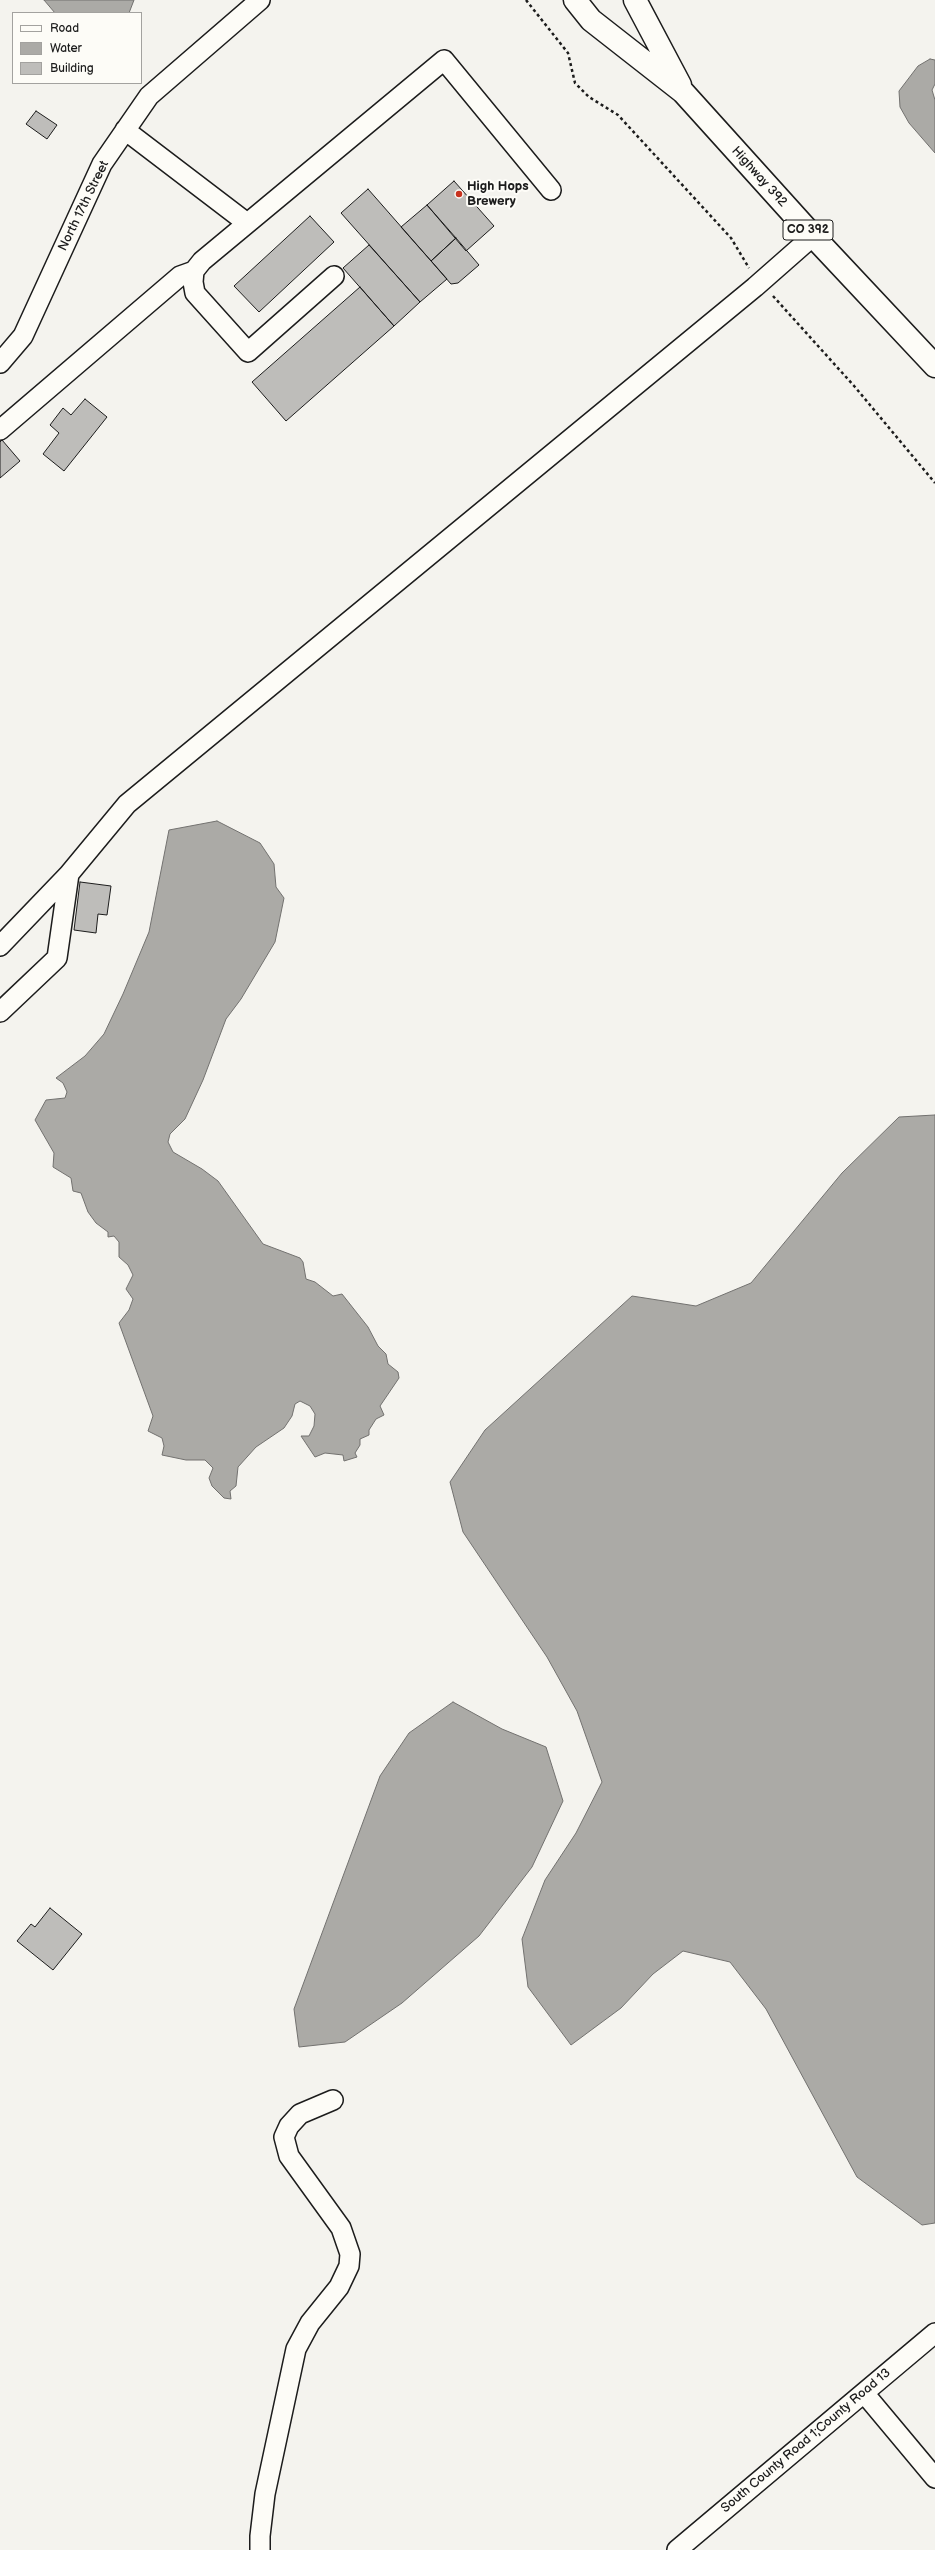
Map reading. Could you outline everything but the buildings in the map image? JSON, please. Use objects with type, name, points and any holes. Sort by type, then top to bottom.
[{"type":"main road","name":"Highway 392","points":[[575,0],[591,20],[683,92],[813,236],[935,366]]},
{"type":"main road","name":"Highway 392","points":[[635,0],[683,92]]},
{"type":"street","name":"North 17th Street","points":[[0,363],[23,336],[102,164],[148,96],[260,0]]},
{"type":"street","points":[[0,430],[180,276],[194,271],[247,223],[444,60],[551,190]]},
{"type":"street","points":[[125,130],[247,223]]},
{"type":"street","points":[[0,946],[69,874],[127,804],[761,282],[813,236]]},
{"type":"street","points":[[194,271],[193,282],[195,293],[248,352],[334,276]]},
{"type":"street","points":[[0,1012],[57,958],[69,874]]},
{"type":"street","points":[[260,2550],[260,2536],[265,2494],[296,2349],[310,2323],[339,2287],[349,2266],[350,2254],[341,2228],[289,2156],[284,2137],[289,2126],[300,2114],[333,2100]]},
{"type":"street","name":"South County Road 1;County Road 13","points":[[677,2550],[935,2333]]},
{"type":"street","points":[[864,2393],[935,2478]]},
{"type":"path","points":[[526,0],[568,53],[575,83],[589,97],[618,115],[731,238],[745,263],[855,387],[935,483]]},
{"type":"water","points":[[44,0],[134,0],[129,12],[54,12]]},
{"type":"water","points":[[930,59],[935,60],[935,84],[932,90],[935,100],[935,153],[909,123],[900,107],[899,91],[918,66]]},
{"type":"water","points":[[217,821],[260,843],[274,864],[276,887],[284,898],[275,942],[241,999],[226,1019],[203,1080],[185,1119],[170,1134],[168,1142],[173,1152],[202,1169],[218,1181],[263,1244],[300,1258],[303,1262],[306,1279],[315,1282],[333,1296],[342,1294],[368,1327],[378,1346],[386,1354],[388,1364],[398,1372],[399,1378],[380,1406],[384,1415],[376,1419],[369,1430],[369,1435],[360,1439],[360,1445],[355,1453],[357,1457],[344,1461],[343,1455],[325,1453],[315,1457],[301,1436],[309,1436],[314,1426],[315,1414],[310,1406],[300,1401],[295,1404],[292,1416],[284,1428],[256,1447],[238,1467],[236,1486],[230,1491],[231,1499],[224,1498],[212,1486],[209,1478],[213,1468],[205,1460],[186,1460],[162,1455],[164,1446],[162,1438],[148,1431],[153,1416],[119,1323],[129,1310],[133,1299],[126,1289],[133,1275],[128,1265],[119,1257],[119,1242],[114,1236],[108,1237],[108,1232],[96,1223],[88,1212],[81,1193],[73,1191],[71,1178],[53,1167],[54,1153],[35,1120],[46,1100],[65,1098],[67,1092],[63,1083],[56,1078],[85,1056],[104,1034],[123,994],[149,932],[169,830]]},
{"type":"water","points":[[935,1115],[935,2223],[922,2225],[857,2177],[766,2009],[730,1962],[683,1951],[653,1974],[621,2008],[571,2045],[528,1987],[522,1939],[545,1880],[576,1833],[602,1782],[577,1711],[547,1657],[463,1532],[450,1482],[485,1430],[632,1296],[696,1306],[751,1283],[842,1173],[899,1117]]},
{"type":"water","points":[[453,1702],[502,1729],[546,1747],[563,1801],[532,1867],[479,1936],[402,2003],[345,2042],[299,2047],[294,2009],[380,1776],[409,1733]]},
{"type":"place","name":"High Hops Brewery","points":[[459,194]]}]
